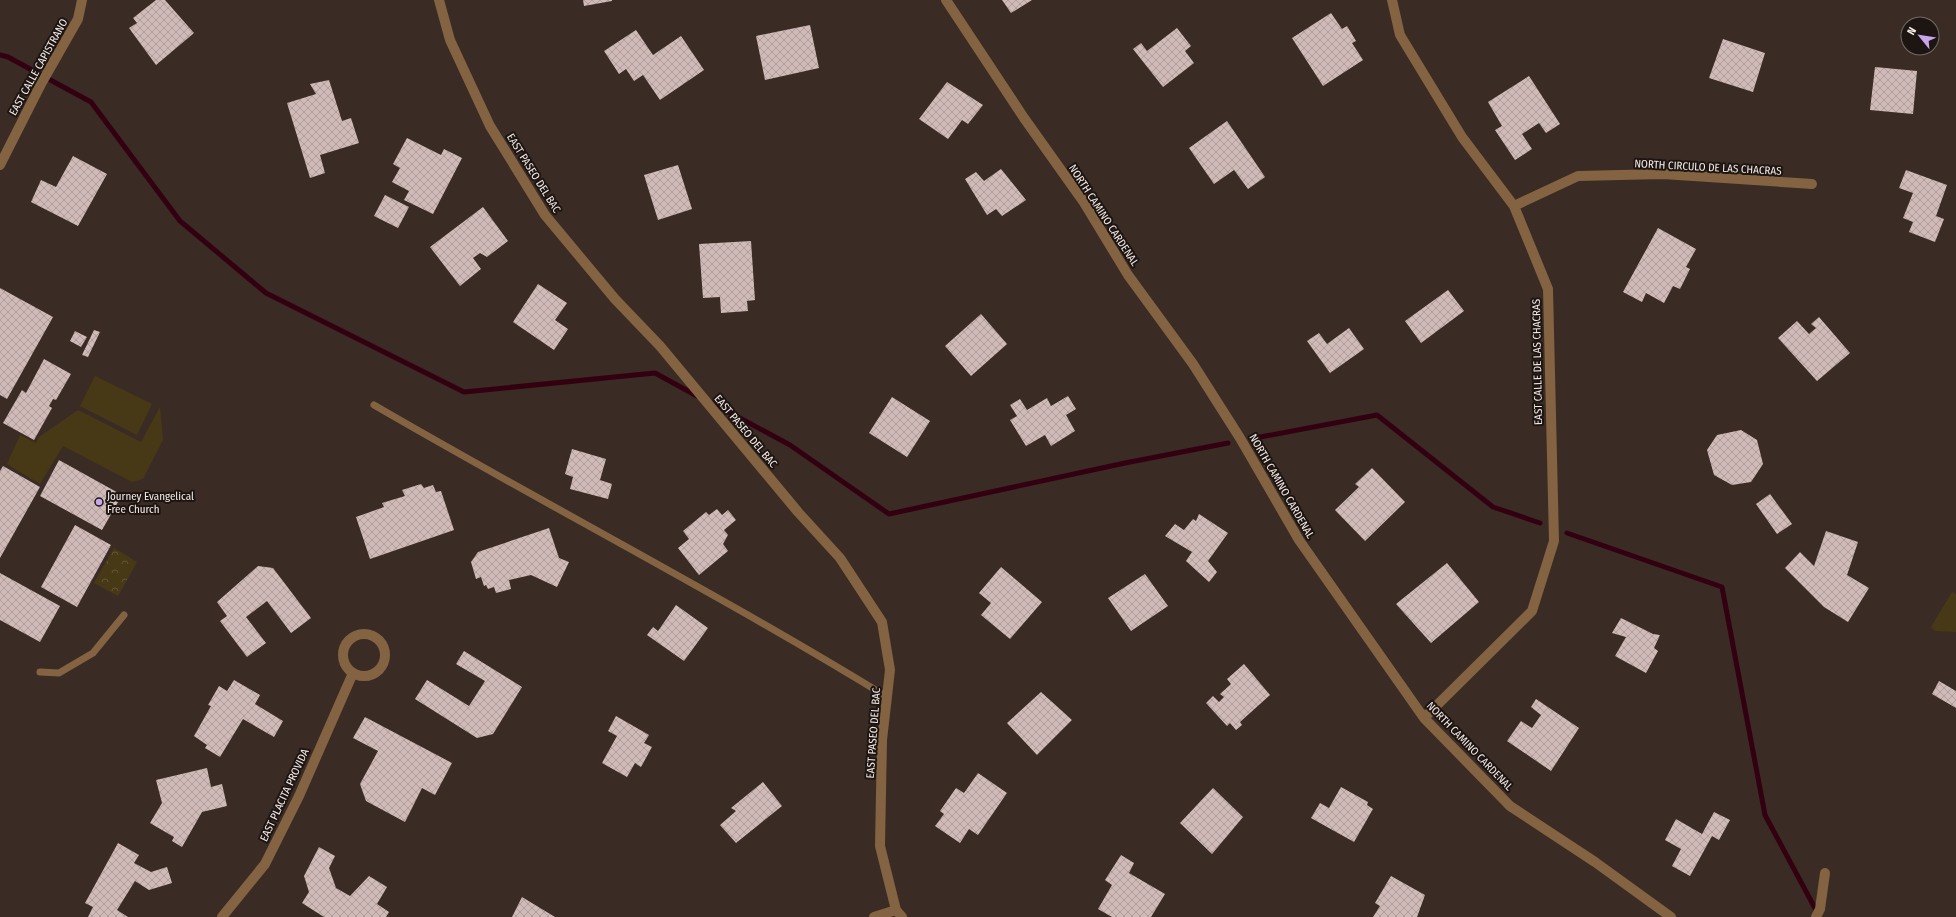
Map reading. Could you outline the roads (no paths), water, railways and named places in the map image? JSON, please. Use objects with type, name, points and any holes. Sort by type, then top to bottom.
[{"type":"street","name":"EAST CALLE CAPISTRANO","points":[[0,165],[41,84],[78,19],[82,0]]},
{"type":"street","name":"EAST PASEO DEL BAC","points":[[439,0],[450,40],[490,126],[545,215],[615,299],[660,346],[798,512],[840,558],[882,622],[890,670],[882,744],[880,846],[899,914]]},
{"type":"street","name":"NORTH CAMINO CARDENAL","points":[[946,0],[1024,118],[1083,201],[1128,275],[1193,364],[1240,438],[1299,540],[1424,718],[1510,806],[1595,862],[1670,917]]},
{"type":"street","name":"EAST CALLE DE LAS CHACRAS","points":[[1392,0],[1400,35],[1462,136],[1514,206],[1548,289],[1554,541],[1532,611],[1424,718]]},
{"type":"street","name":"NORTH CIRCULO DE LAS CHACRAS","points":[[1514,206],[1578,176],[1663,174],[1812,184]]},
{"type":"street","points":[[358,635],[374,637],[380,642],[384,650],[384,660],[382,666],[369,676],[353,674],[343,661],[343,652],[346,645],[350,639],[358,635]]},
{"type":"street","name":"EAST PLACITA PROVIDA","points":[[222,917],[265,864],[299,796],[353,674]]},
{"type":"street","points":[[1816,917],[1820,909],[1824,873]]},
{"type":"street","points":[[874,917],[899,914]]},
{"type":"lane","points":[[374,405],[482,468],[682,577],[887,697]]},
{"type":"lane","points":[[40,672],[59,673],[93,653],[124,615]]},
{"type":"waterway","points":[[0,55],[8,57],[91,102],[180,221],[266,293],[464,392],[655,373],[697,396]]},
{"type":"waterway","points":[[712,403],[790,445],[889,514],[1125,463],[1228,443]]},
{"type":"waterway","points":[[1255,438],[1377,415],[1493,507],[1540,523]]},
{"type":"waterway","points":[[1567,533],[1722,587],[1765,815],[1817,912]]},
{"type":"place","name":"Journey Evangelical Free Church","points":[[99,502]]}]
